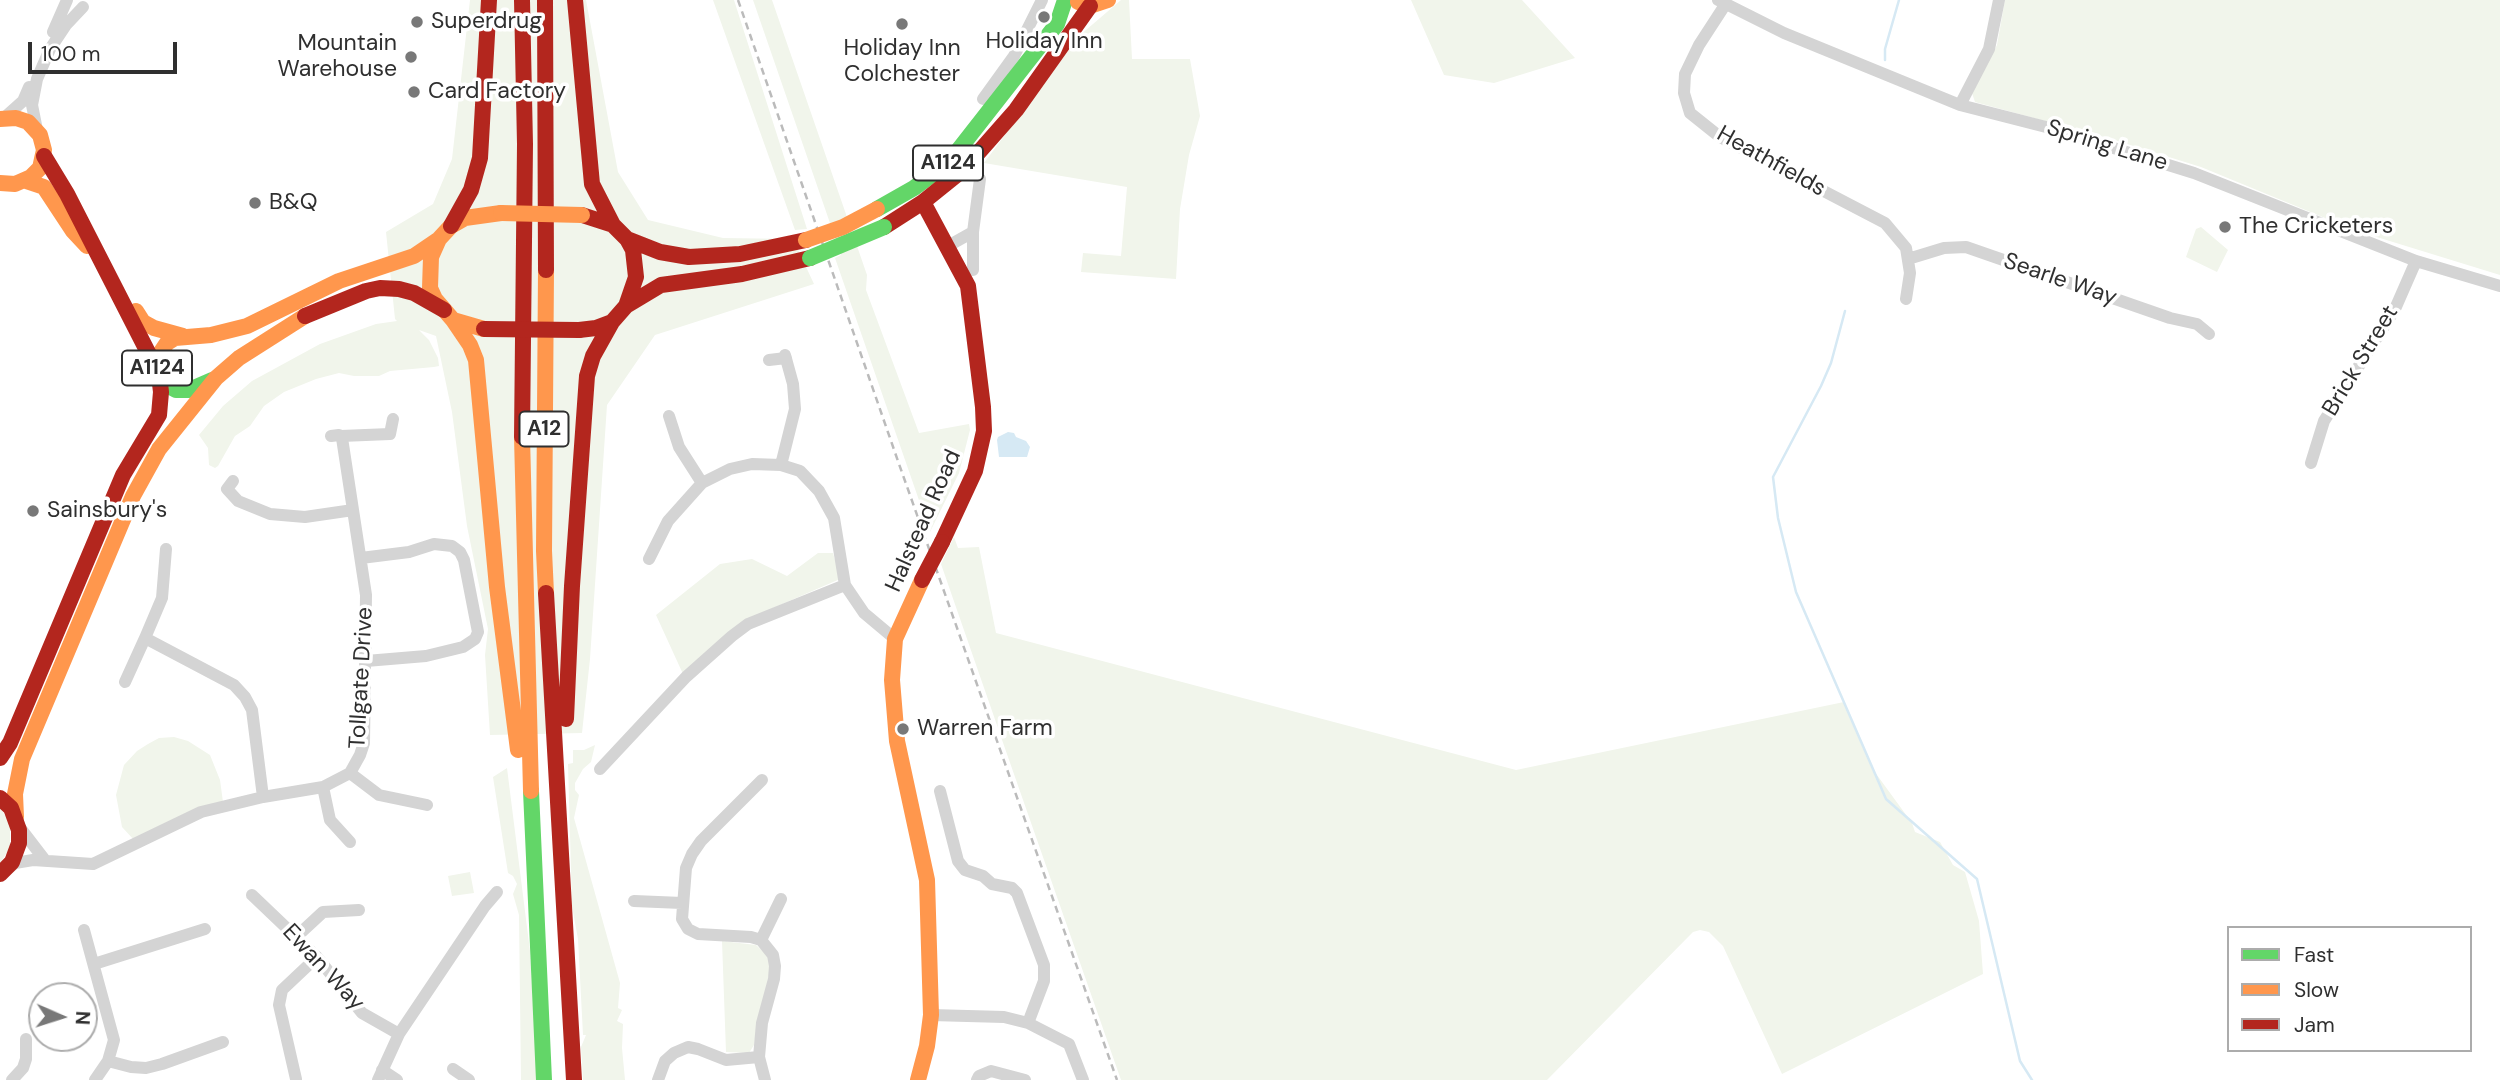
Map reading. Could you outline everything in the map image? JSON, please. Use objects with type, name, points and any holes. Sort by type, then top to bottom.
[{"type":"main road","points":[[489,0],[478,166],[471,190],[451,226],[439,239],[431,257],[430,288],[449,315],[484,329],[579,330],[612,322],[626,306],[636,277],[633,250],[628,239],[613,225],[592,184],[575,0]]},
{"type":"main road","name":"A12","points":[[522,0],[525,144],[521,468],[544,1080]]},
{"type":"main road","name":"A12","points":[[545,0],[547,147],[544,551],[575,1080]]},
{"type":"main road","name":"A1124","points":[[628,239],[660,252],[689,257],[740,254],[806,240],[843,227],[877,209],[914,188],[949,162],[1057,24],[1065,0]]},
{"type":"main road","points":[[1082,3],[1098,5],[1108,0]]},
{"type":"main road","name":"A1124","points":[[626,306],[661,285],[742,274],[810,258],[884,227],[923,202],[964,169],[1016,110],[1082,3]]},
{"type":"main road","points":[[2,119],[22,119],[37,130],[42,140],[44,156],[139,331],[159,375]]},
{"type":"main road","points":[[0,183],[15,184],[26,181],[36,173],[44,156]]},
{"type":"main road","points":[[26,181],[44,187],[73,231],[100,259],[143,321],[165,332],[183,336]]},
{"type":"main road","name":"Halstead Road","points":[[918,1080],[927,1046],[931,1015],[924,859],[893,719],[895,639],[975,471],[984,430],[968,286],[923,202]]},
{"type":"main road","points":[[451,226],[465,218],[501,214],[582,215],[613,225]]},
{"type":"main road","name":"A1124","points":[[0,758],[10,743],[123,475],[159,415],[161,392],[157,358],[161,349],[175,338],[211,335],[247,326],[339,281],[414,256],[439,239]]},
{"type":"main road","name":"A1124","points":[[159,375],[167,385],[176,390],[189,390],[216,378],[280,330],[310,313],[366,291],[399,289],[414,293],[449,315]]},
{"type":"main road","name":"A12","points":[[449,315],[470,345],[476,360],[497,587],[533,835]]},
{"type":"main road","name":"A12","points":[[561,859],[569,640],[587,376],[593,356],[612,322]]},
{"type":"main road","name":"A1124","points":[[17,821],[15,794],[22,759],[133,496],[159,449],[216,378]]},
{"type":"main road","points":[[0,797],[11,808],[17,821],[19,843],[12,862],[1,873]]},
{"type":"street","points":[[2,119],[23,101],[38,59],[68,0],[73,5],[89,4]]},
{"type":"street","points":[[983,99],[1014,56],[1042,0]]},
{"type":"street","points":[[1960,105],[1989,49],[1999,0]]},
{"type":"street","name":"Spring Lane","points":[[1722,2],[1784,33],[1960,105],[2046,127],[2193,173],[2416,261],[2500,286]]},
{"type":"street","name":"Heathfields","points":[[1722,2],[1685,74],[1684,93],[1690,113],[1720,137],[1885,223],[1906,248],[1908,259]]},
{"type":"street","points":[[37,130],[32,105],[37,79],[50,49],[66,25],[89,4]]},
{"type":"street","points":[[973,270],[973,232],[980,179]]},
{"type":"street","points":[[948,246],[973,232]]},
{"type":"street","name":"Searle Way","points":[[1908,259],[1944,248],[1966,247],[2170,318],[2197,324],[2209,334]]},
{"type":"street","points":[[1906,299],[1910,273],[1908,259]]},
{"type":"street","name":"Brick Street","points":[[2311,463],[2324,422],[2395,309],[2416,261]]},
{"type":"street","points":[[769,360],[785,356],[793,384],[795,409],[781,465]]},
{"type":"street","points":[[668,416],[679,447],[702,483]]},
{"type":"street","points":[[393,419],[390,434],[401,444]]},
{"type":"street","name":"Tollgate Drive","points":[[1,873],[15,863],[44,859],[93,864],[201,812],[263,797],[323,787],[350,773],[364,743],[366,595],[353,510],[336,436],[390,434]]},
{"type":"street","points":[[649,559],[668,521],[702,483],[730,469],[752,464],[781,465],[800,471],[819,491],[834,518],[845,585],[864,613],[895,639]]},
{"type":"street","points":[[230,485],[238,501],[270,514],[305,517],[353,510]]},
{"type":"street","points":[[361,558],[408,552],[434,544],[452,546],[460,552],[464,560],[478,632],[470,644],[450,650],[426,656],[366,661]]},
{"type":"street","points":[[125,682],[160,608],[171,565],[166,549]]},
{"type":"street","points":[[600,769],[686,677],[732,636],[748,624],[845,585]]},
{"type":"street","points":[[145,638],[234,685],[245,697],[254,721],[263,797]]},
{"type":"street","points":[[350,773],[379,795],[427,804]]},
{"type":"street","points":[[762,780],[701,841],[692,854],[686,868],[682,919],[688,929],[698,934],[761,940],[774,955],[775,966],[762,1023],[759,1057],[765,1080]]},
{"type":"street","points":[[323,787],[330,820],[350,842]]},
{"type":"street","points":[[940,791],[958,861],[965,870],[983,876],[992,884],[1012,888],[1017,893],[1044,965],[1044,981],[1028,1023]]},
{"type":"street","points":[[17,821],[44,859]]},
{"type":"street","points":[[397,1080],[380,1075],[400,1034],[497,892]]},
{"type":"street","name":"Ewan Way","points":[[252,895],[317,957],[362,1013],[400,1034]]},
{"type":"street","points":[[761,940],[781,898]]},
{"type":"street","points":[[634,901],[682,903]]},
{"type":"street","points":[[296,937],[323,912],[359,910]]},
{"type":"street","points":[[94,964],[205,929]]},
{"type":"street","points":[[84,930],[114,1040],[108,1060],[95,1080]]},
{"type":"street","points":[[296,1079],[279,1005],[282,990],[317,957]]},
{"type":"street","points":[[931,1015],[1004,1017],[1028,1023],[1069,1044],[1079,1079]]},
{"type":"street","points":[[12,1080],[23,1068],[26,1039]]},
{"type":"street","points":[[108,1060],[131,1068],[146,1068],[223,1042]]},
{"type":"street","points":[[658,1080],[665,1061],[674,1053],[688,1047],[726,1060],[759,1057]]},
{"type":"street","points":[[453,1069],[469,1080]]},
{"type":"street","points":[[977,1080],[979,1076],[991,1071],[1025,1080]]},
{"type":"shaded area","points":[[470,0],[586,0],[618,172],[648,220],[723,238],[793,239],[814,284],[655,335],[607,405],[590,659],[582,733],[490,735],[485,655],[488,629],[467,526],[452,412],[436,336],[419,330],[429,340],[439,366],[390,371],[379,376],[339,373],[284,392],[264,406],[250,426],[235,436],[215,468],[209,465],[208,448],[199,435],[223,406],[252,381],[320,344],[376,324],[397,321],[386,232],[433,204],[452,159]]},
{"type":"shaded area","points":[[713,0],[734,0],[807,229],[795,230]]},
{"type":"shaded area","points":[[753,0],[772,0],[867,275],[866,290],[919,433],[969,424],[970,430],[959,473],[930,532],[835,258],[841,255]]},
{"type":"shaded area","points":[[1121,0],[1129,0],[1132,59],[1190,59],[1200,116],[1189,155],[1180,209],[1176,279],[1081,272],[1083,253],[1121,256],[1127,187],[984,163],[1079,36]]},
{"type":"shaded area","points":[[1411,0],[1522,0],[1575,58],[1494,83],[1444,75]]},
{"type":"shaded area","points":[[2005,0],[2500,0],[2500,275],[2354,230],[2201,167],[1975,102],[1972,93],[1997,45]]},
{"type":"shaded area","points":[[2201,227],[2228,250],[2217,272],[2186,257],[2196,229]]},
{"type":"shaded area","points":[[954,537],[958,548],[979,547],[996,633],[1516,770],[1844,702],[1874,771],[1912,823],[1915,832],[1940,842],[1953,865],[1965,872],[1979,921],[1983,974],[1782,1074],[1723,946],[1709,932],[1700,930],[1693,932],[1547,1080],[1121,1080],[1001,737],[1004,736],[1003,730],[999,731],[941,564]]},
{"type":"shaded area","points":[[818,553],[833,553],[840,579],[750,618],[683,674],[656,615],[720,564],[752,559],[787,576]]},
{"type":"shaded area","points":[[174,737],[188,741],[210,755],[220,780],[223,802],[134,840],[122,827],[116,795],[124,765],[148,744],[159,738]]},
{"type":"shaded area","points":[[595,745],[591,762],[583,769],[575,783],[575,790],[579,795],[574,818],[620,983],[618,1008],[622,1010],[617,1021],[623,1024],[625,1080],[583,1080],[581,1047],[586,1035],[583,1035],[578,939],[572,906],[568,764],[573,763],[573,750],[584,750]]},
{"type":"shaded area","points":[[507,768],[530,951],[537,1080],[521,1080],[519,915],[513,894],[517,884],[508,873],[493,777]]},
{"type":"shaded area","points":[[0,808],[10,823],[10,848],[0,863]]},
{"type":"shaded area","points":[[470,872],[474,893],[452,896],[448,876]]},
{"type":"shaded area","points":[[722,941],[756,945],[768,956],[771,965],[754,1045],[749,1053],[726,1052]]},
{"type":"water","points":[[1008,432],[1026,441],[1030,447],[1027,457],[999,457],[998,437]]},
{"type":"waterway","points":[[1885,60],[1885,49],[1899,0]]},
{"type":"waterway","points":[[1845,311],[1831,363],[1773,477],[1778,518],[1796,592],[1886,799],[1977,879],[2020,1061],[2032,1080]]},
{"type":"railway","points":[[738,0],[1117,1080]]},
{"type":"traffic: fast","points":[[877,209],[914,188],[949,162],[1057,24],[1065,0]]},
{"type":"traffic: fast","points":[[810,258],[884,227]]},
{"type":"traffic: fast","points":[[159,375],[167,385],[176,390],[189,390],[212,380]]},
{"type":"traffic: fast","points":[[531,791],[544,1080]]},
{"type":"traffic: slow","points":[[1078,2],[1090,6],[1108,0]]},
{"type":"traffic: slow","points":[[0,119],[16,118],[28,122],[40,135],[44,150],[40,168],[31,177],[15,184],[0,183]]},
{"type":"traffic: slow","points":[[26,181],[44,187],[73,231],[87,246]]},
{"type":"traffic: slow","points":[[806,240],[843,227],[877,209]]},
{"type":"traffic: slow","points":[[484,329],[453,320],[435,299],[430,288],[431,257],[439,239],[451,226],[465,218],[501,213]]},
{"type":"traffic: slow","points":[[501,213],[582,215]]},
{"type":"traffic: slow","points":[[159,375],[157,358],[167,343],[175,338],[211,335],[247,326],[339,281],[414,256],[439,239]]},
{"type":"traffic: slow","points":[[546,270],[546,593]]},
{"type":"traffic: slow","points":[[136,311],[143,322],[154,328],[183,336]]},
{"type":"traffic: slow","points":[[16,817],[15,794],[22,759],[133,496],[159,449],[216,378],[239,358],[305,316]]},
{"type":"traffic: slow","points":[[453,320],[470,345],[476,360],[497,587],[518,750]]},
{"type":"traffic: slow","points":[[522,437],[531,791]]},
{"type":"traffic: slow","points":[[918,1080],[927,1046],[931,1015],[927,880],[897,741],[892,680],[895,639],[922,580]]},
{"type":"traffic: jam","points":[[451,226],[471,190],[480,158],[489,0]]},
{"type":"traffic: jam","points":[[522,0],[525,144],[522,437]]},
{"type":"traffic: jam","points":[[545,0],[546,270]]},
{"type":"traffic: jam","points":[[575,0],[592,184],[613,225]]},
{"type":"traffic: jam","points":[[884,227],[923,202],[964,169],[1016,110],[1090,6]]},
{"type":"traffic: jam","points":[[44,156],[67,194],[157,370]]},
{"type":"traffic: jam","points":[[923,202],[968,286],[983,407],[984,431],[975,471],[942,542]]},
{"type":"traffic: jam","points":[[579,330],[612,322],[626,306],[636,277],[633,250],[627,239],[613,225],[582,215]]},
{"type":"traffic: jam","points":[[627,239],[660,252],[689,257],[740,254],[806,240]]},
{"type":"traffic: jam","points":[[626,306],[661,285],[742,274],[810,258]]},
{"type":"traffic: jam","points":[[305,316],[380,288],[414,293],[444,310]]},
{"type":"traffic: jam","points":[[566,719],[572,586],[587,376],[593,356],[612,322]]},
{"type":"traffic: jam","points":[[484,329],[579,330]]},
{"type":"traffic: jam","points":[[0,758],[10,743],[123,475],[159,415],[159,375]]},
{"type":"traffic: jam","points":[[922,580],[942,542]]},
{"type":"traffic: jam","points":[[546,593],[574,1080]]},
{"type":"traffic: jam","points":[[0,798],[11,808],[19,830],[19,843],[12,862],[0,874]]},
{"type":"place","name":"Holiday Inn","points":[[1044,17]]},
{"type":"place","name":"Superdrug","points":[[417,22]]},
{"type":"place","name":"Holiday Inn Colchester","points":[[902,24]]},
{"type":"place","name":"Mountain Warehouse","points":[[411,57]]},
{"type":"place","name":"Card Factory","points":[[414,92]]},
{"type":"place","name":"B&Q","points":[[255,203]]},
{"type":"place","name":"The Cricketers","points":[[2225,227]]},
{"type":"place","name":"Sainsbury's","points":[[33,511]]},
{"type":"place","name":"Warren Farm","points":[[903,729]]}]
